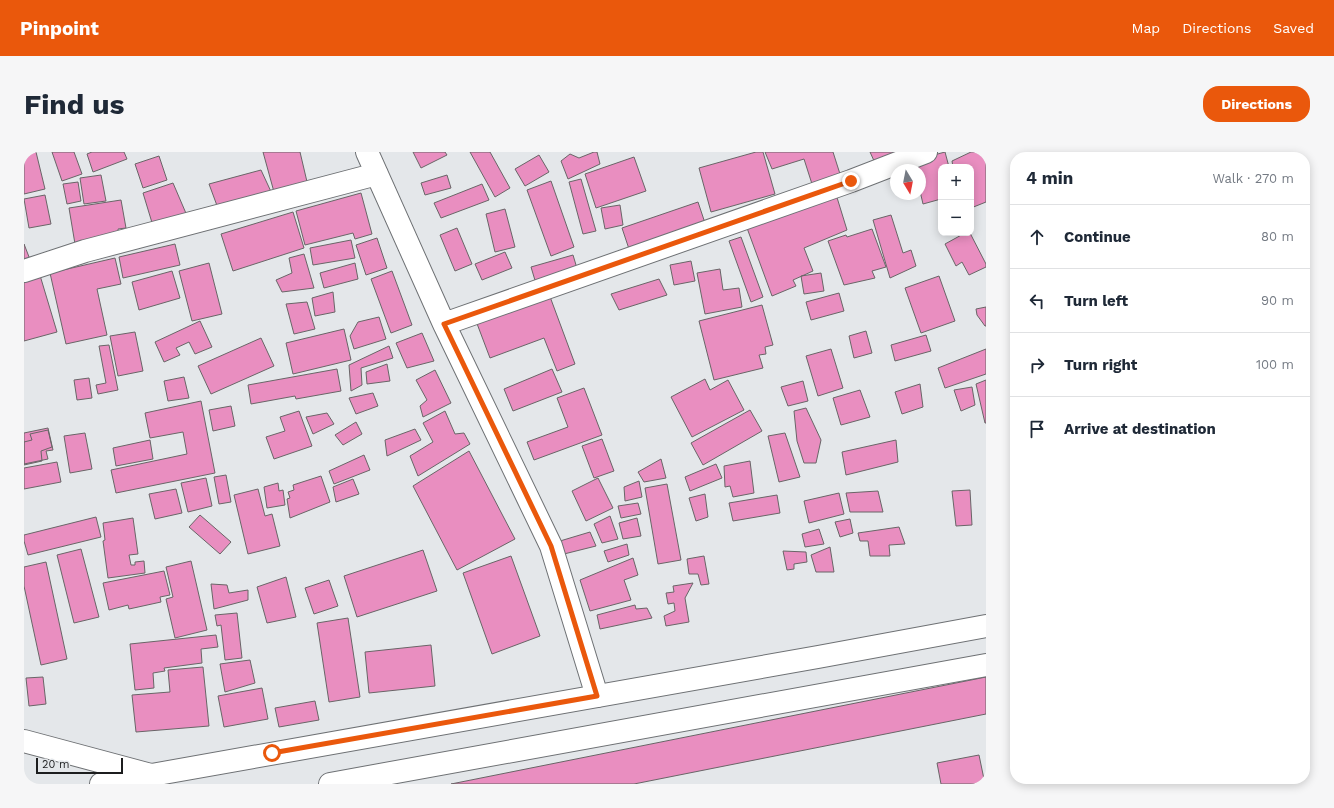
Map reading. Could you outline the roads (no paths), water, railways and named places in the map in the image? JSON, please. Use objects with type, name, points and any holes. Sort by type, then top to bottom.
[{"type":"street","points":[[367,152],[444,324],[551,546],[597,696]]},
{"type":"street","points":[[444,324],[851,181],[926,152]]},
{"type":"street","points":[[24,271],[85,250],[377,174]]},
{"type":"street","points":[[101,784],[986,626]]},
{"type":"street","points":[[336,783],[986,665]]},
{"type":"street","points":[[24,741],[151,775]]}]
